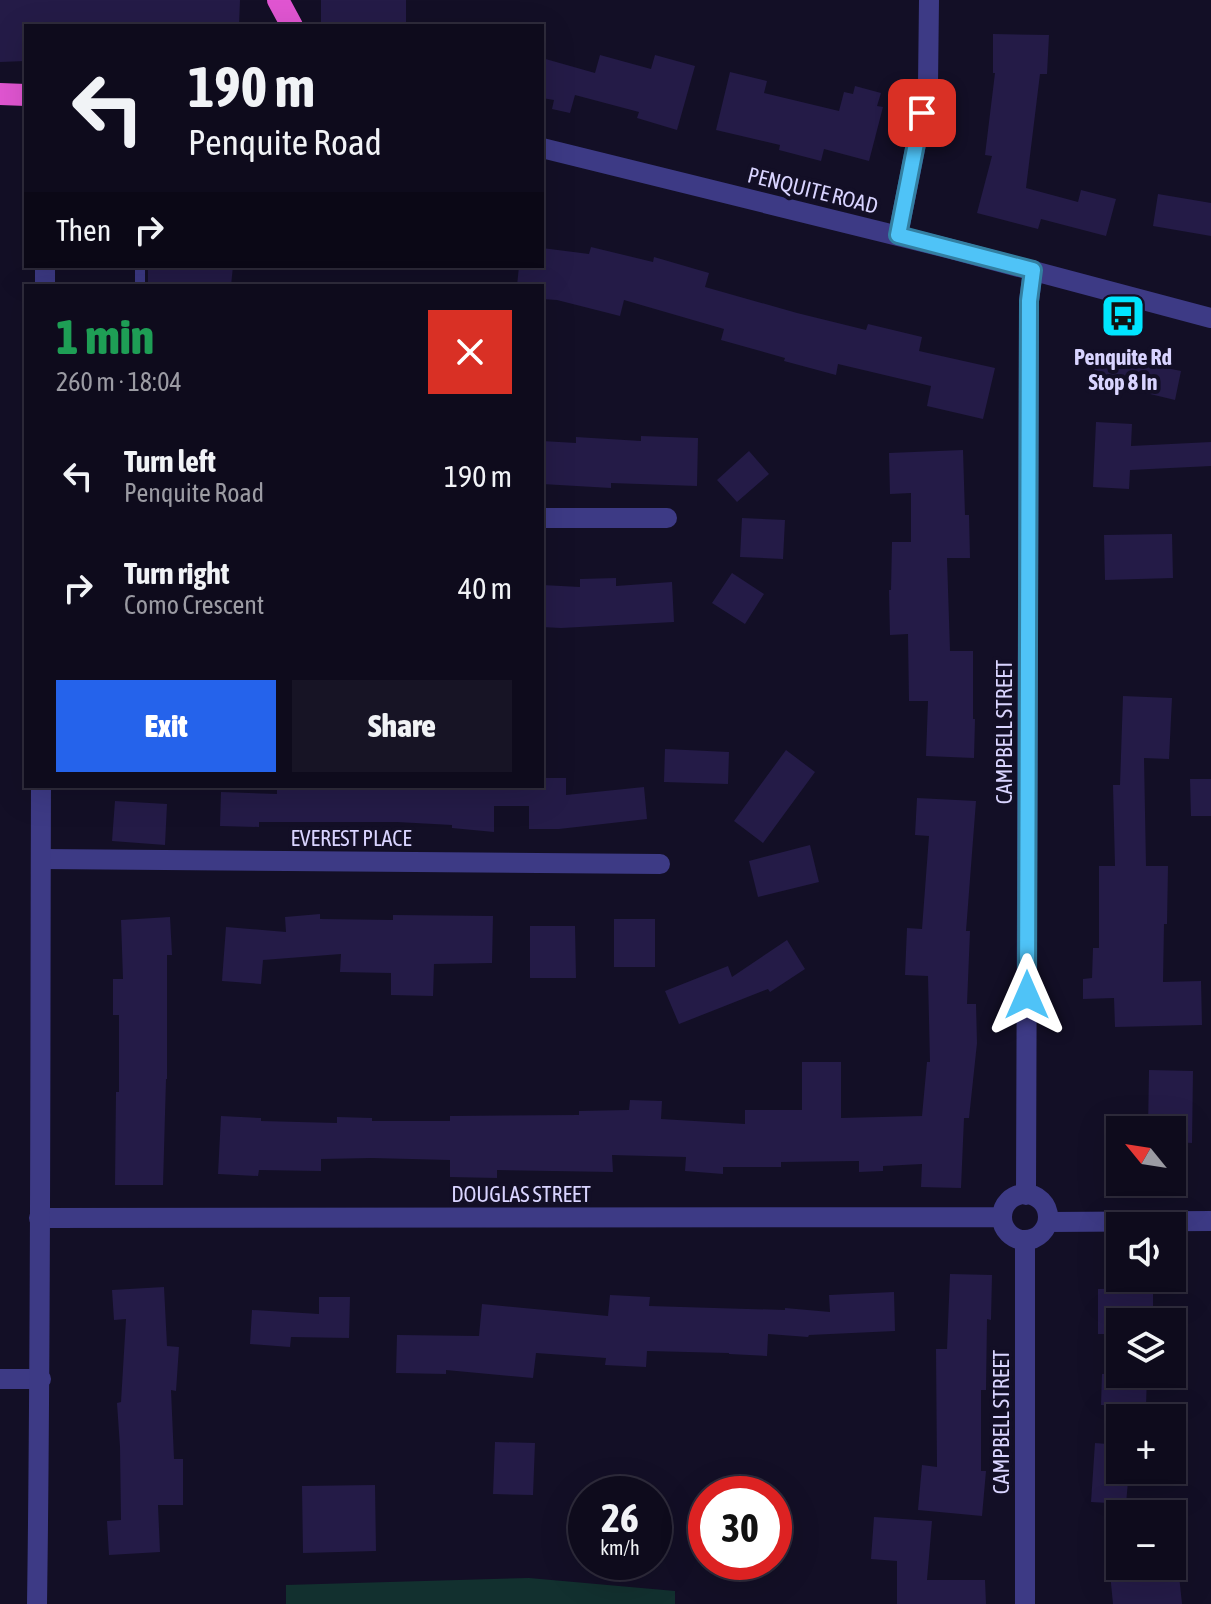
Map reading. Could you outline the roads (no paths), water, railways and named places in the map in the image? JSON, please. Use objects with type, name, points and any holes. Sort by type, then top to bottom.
[{"type":"highway","points":[[271,0],[272,24]]},
{"type":"highway","points":[[278,0],[291,24]]},
{"type":"highway","points":[[0,94],[24,95]]},
{"type":"street","points":[[898,235],[928,84],[929,0]]},
{"type":"street","name":"PENQUITE ROAD","points":[[544,148],[898,235],[1211,318]]},
{"type":"street","name":"CAMPBELL STREET","points":[[1026,1195],[1029,301],[1033,270]]},
{"type":"street","points":[[544,518],[667,518]]},
{"type":"street","points":[[37,1604],[41,1379],[41,788]]},
{"type":"street","name":"EVEREST PLACE","points":[[41,859],[660,864]]},
{"type":"street","points":[[1026,1195],[1034,1196],[1045,1206],[1048,1222],[1040,1235],[1025,1240],[1012,1236],[1002,1217],[1012,1198],[1026,1195]]},
{"type":"street","name":"DOUGLAS STREET","points":[[39,1218],[1002,1217]]},
{"type":"street","points":[[1048,1222],[1211,1221]]},
{"type":"street","name":"CAMPBELL STREET","points":[[1025,1240],[1025,1604]]},
{"type":"street","points":[[0,1379],[41,1379]]},
{"type":"place","name":"Penquite Rd Stop 8 In","points":[[1123,316]]}]
